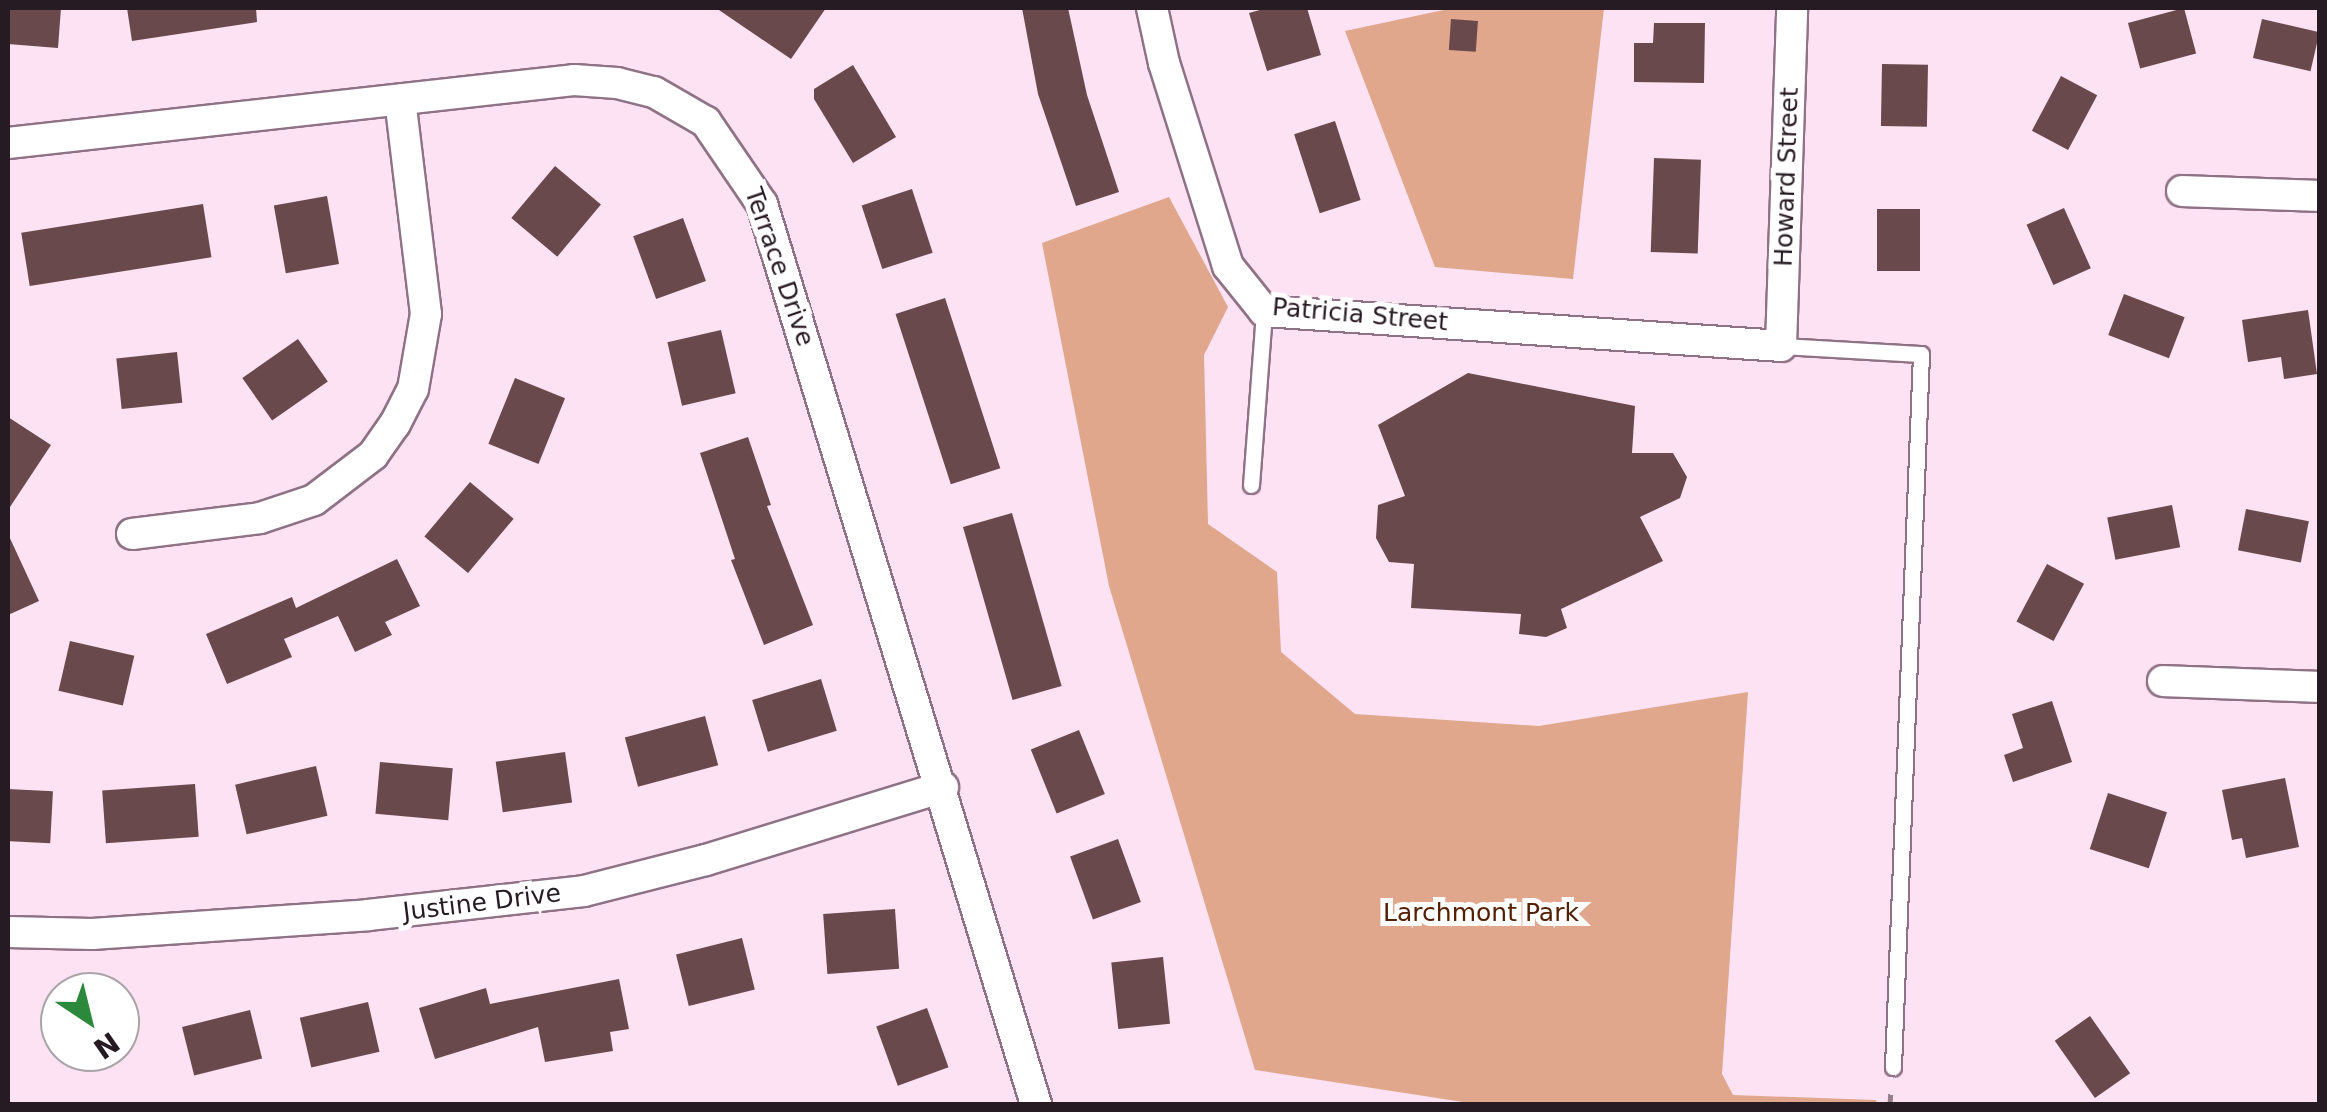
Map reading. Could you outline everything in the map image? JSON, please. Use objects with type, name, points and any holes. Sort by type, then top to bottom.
[{"type":"street","name":"Patricia Street","points":[[1152,8],[1164,63],[1228,266],[1264,311],[1781,346]]},
{"type":"street","name":"Howard Street","points":[[1781,346],[1792,8]]},
{"type":"street","name":"Terrace Drive","points":[[8,143],[551,82],[617,83],[676,102],[706,122],[727,147],[762,204],[1036,1104]]},
{"type":"street","points":[[132,534],[260,518],[314,500],[373,455],[396,424],[413,389],[426,314],[400,100]]},
{"type":"street","points":[[2182,191],[2320,196]]},
{"type":"street","points":[[2163,681],[2320,687]]},
{"type":"street","name":"Justine Drive","points":[[8,932],[92,934],[368,915],[584,890],[706,860],[942,787]]},
{"type":"lane","points":[[1251,486],[1264,311]]},
{"type":"lane","points":[[1781,346],[1921,354],[1893,1067]]},
{"type":"green space","points":[[1453,8],[1604,8],[1573,279],[1435,267],[1345,31]]},
{"type":"green space","name":"Larchmont Park","points":[[1169,197],[1228,307],[1204,355],[1208,524],[1277,572],[1281,652],[1355,714],[1539,726],[1748,692],[1722,1074],[1733,1095],[1876,1100],[1877,1104],[1476,1104],[1255,1070],[1109,586],[1042,243]]},
{"type":"building","points":[[8,8],[61,8],[58,48],[8,44]]},
{"type":"building","points":[[127,8],[256,8],[257,22],[132,41]]},
{"type":"building","points":[[716,8],[826,8],[791,59]]},
{"type":"building","points":[[1022,8],[1068,8],[1087,95],[1119,192],[1076,206],[1038,94]]},
{"type":"building","points":[[1267,8],[1307,8],[1321,55],[1267,71],[1249,13]]},
{"type":"building","points":[[2184,8],[2196,53],[2140,68],[2128,23]]},
{"type":"building","points":[[1451,19],[1478,21],[1476,52],[1449,50]]},
{"type":"building","points":[[2262,19],[2319,32],[2310,71],[2253,58]]},
{"type":"building","points":[[1654,23],[1705,23],[1704,83],[1634,82],[1634,43],[1653,43]]},
{"type":"building","points":[[1882,64],[1928,65],[1927,127],[1881,126]]},
{"type":"building","points":[[853,65],[896,137],[853,163],[814,99],[814,89]]},
{"type":"building","points":[[2061,76],[2097,95],[2068,150],[2032,131]]},
{"type":"building","points":[[1335,121],[1361,200],[1320,213],[1294,134]]},
{"type":"building","points":[[1654,158],[1701,160],[1698,254],[1651,252]]},
{"type":"building","points":[[555,166],[601,205],[557,257],[511,218]]},
{"type":"building","points":[[912,189],[933,253],[882,269],[862,205]]},
{"type":"building","points":[[327,196],[339,264],[286,273],[274,205]]},
{"type":"building","points":[[203,204],[211,257],[30,286],[21,233]]},
{"type":"building","points":[[2064,208],[2091,268],[2053,285],[2027,225]]},
{"type":"building","points":[[1877,209],[1920,209],[1920,271],[1877,271]]},
{"type":"building","points":[[683,218],[706,281],[656,299],[633,236]]},
{"type":"building","points":[[2124,294],[2185,317],[2169,358],[2108,335]]},
{"type":"building","points":[[945,298],[1000,468],[951,484],[896,314]]},
{"type":"building","points":[[2308,310],[2317,374],[2284,379],[2281,357],[2248,362],[2242,320]]},
{"type":"building","points":[[721,330],[736,393],[682,406],[667,342]]},
{"type":"building","points":[[298,339],[328,382],[272,421],[242,378]]},
{"type":"building","points":[[177,352],[182,403],[122,409],[116,358]]},
{"type":"building","points":[[1468,373],[1635,406],[1632,453],[1673,453],[1687,477],[1680,498],[1640,517],[1663,561],[1561,609],[1567,628],[1546,637],[1519,634],[1521,614],[1411,608],[1414,564],[1389,562],[1376,538],[1378,505],[1405,496],[1378,425]]},
{"type":"building","points":[[515,378],[565,398],[538,464],[488,444]]},
{"type":"building","points":[[8,417],[51,445],[8,510]]},
{"type":"building","points":[[748,437],[771,505],[767,506],[813,625],[764,645],[731,560],[735,559],[700,453]]},
{"type":"building","points":[[470,482],[514,519],[468,573],[424,536]]},
{"type":"building","points":[[2172,505],[2180,547],[2115,560],[2107,518]]},
{"type":"building","points":[[2246,509],[2309,521],[2301,562],[2238,550]]},
{"type":"building","points":[[1012,513],[1062,686],[1013,700],[963,527]]},
{"type":"building","points":[[8,534],[39,601],[8,615]]},
{"type":"building","points":[[397,559],[420,606],[385,622],[392,635],[355,652],[338,616],[284,639],[292,657],[227,684],[206,634],[292,597],[296,608]]},
{"type":"building","points":[[2047,564],[2084,584],[2054,641],[2016,621]]},
{"type":"building","points":[[70,641],[134,656],[123,706],[59,691]]},
{"type":"building","points":[[821,679],[837,731],[768,752],[752,700]]},
{"type":"building","points":[[2052,701],[2072,762],[2013,782],[2004,755],[2023,748],[2012,714]]},
{"type":"building","points":[[705,716],[718,765],[638,787],[625,737]]},
{"type":"building","points":[[1079,730],[1105,794],[1057,813],[1031,749]]},
{"type":"building","points":[[565,752],[572,803],[503,812],[496,762]]},
{"type":"building","points":[[380,762],[453,768],[448,820],[375,814]]},
{"type":"building","points":[[316,766],[327,816],[247,834],[235,785]]},
{"type":"building","points":[[2285,778],[2299,847],[2246,858],[2242,838],[2232,840],[2222,790]]},
{"type":"building","points":[[195,784],[199,837],[106,843],[102,790]]},
{"type":"building","points":[[8,789],[53,791],[50,843],[8,841]]},
{"type":"building","points":[[2108,793],[2167,812],[2149,868],[2090,849]]},
{"type":"building","points":[[1118,839],[1141,902],[1093,919],[1070,856]]},
{"type":"building","points":[[895,909],[899,969],[827,974],[823,914]]},
{"type":"building","points":[[742,938],[755,989],[689,1006],[676,954]]},
{"type":"building","points":[[1163,957],[1170,1024],[1118,1029],[1111,962]]},
{"type":"building","points":[[619,979],[629,1029],[610,1032],[613,1051],[545,1062],[538,1027],[435,1059],[419,1008],[486,988],[490,1004]]},
{"type":"building","points":[[368,1002],[379,1052],[311,1067],[300,1018]]},
{"type":"building","points":[[927,1008],[949,1067],[898,1086],[876,1026]]},
{"type":"building","points":[[250,1010],[262,1059],[194,1075],[182,1027]]},
{"type":"building","points":[[2090,1016],[2130,1073],[2095,1098],[2055,1041]]}]
